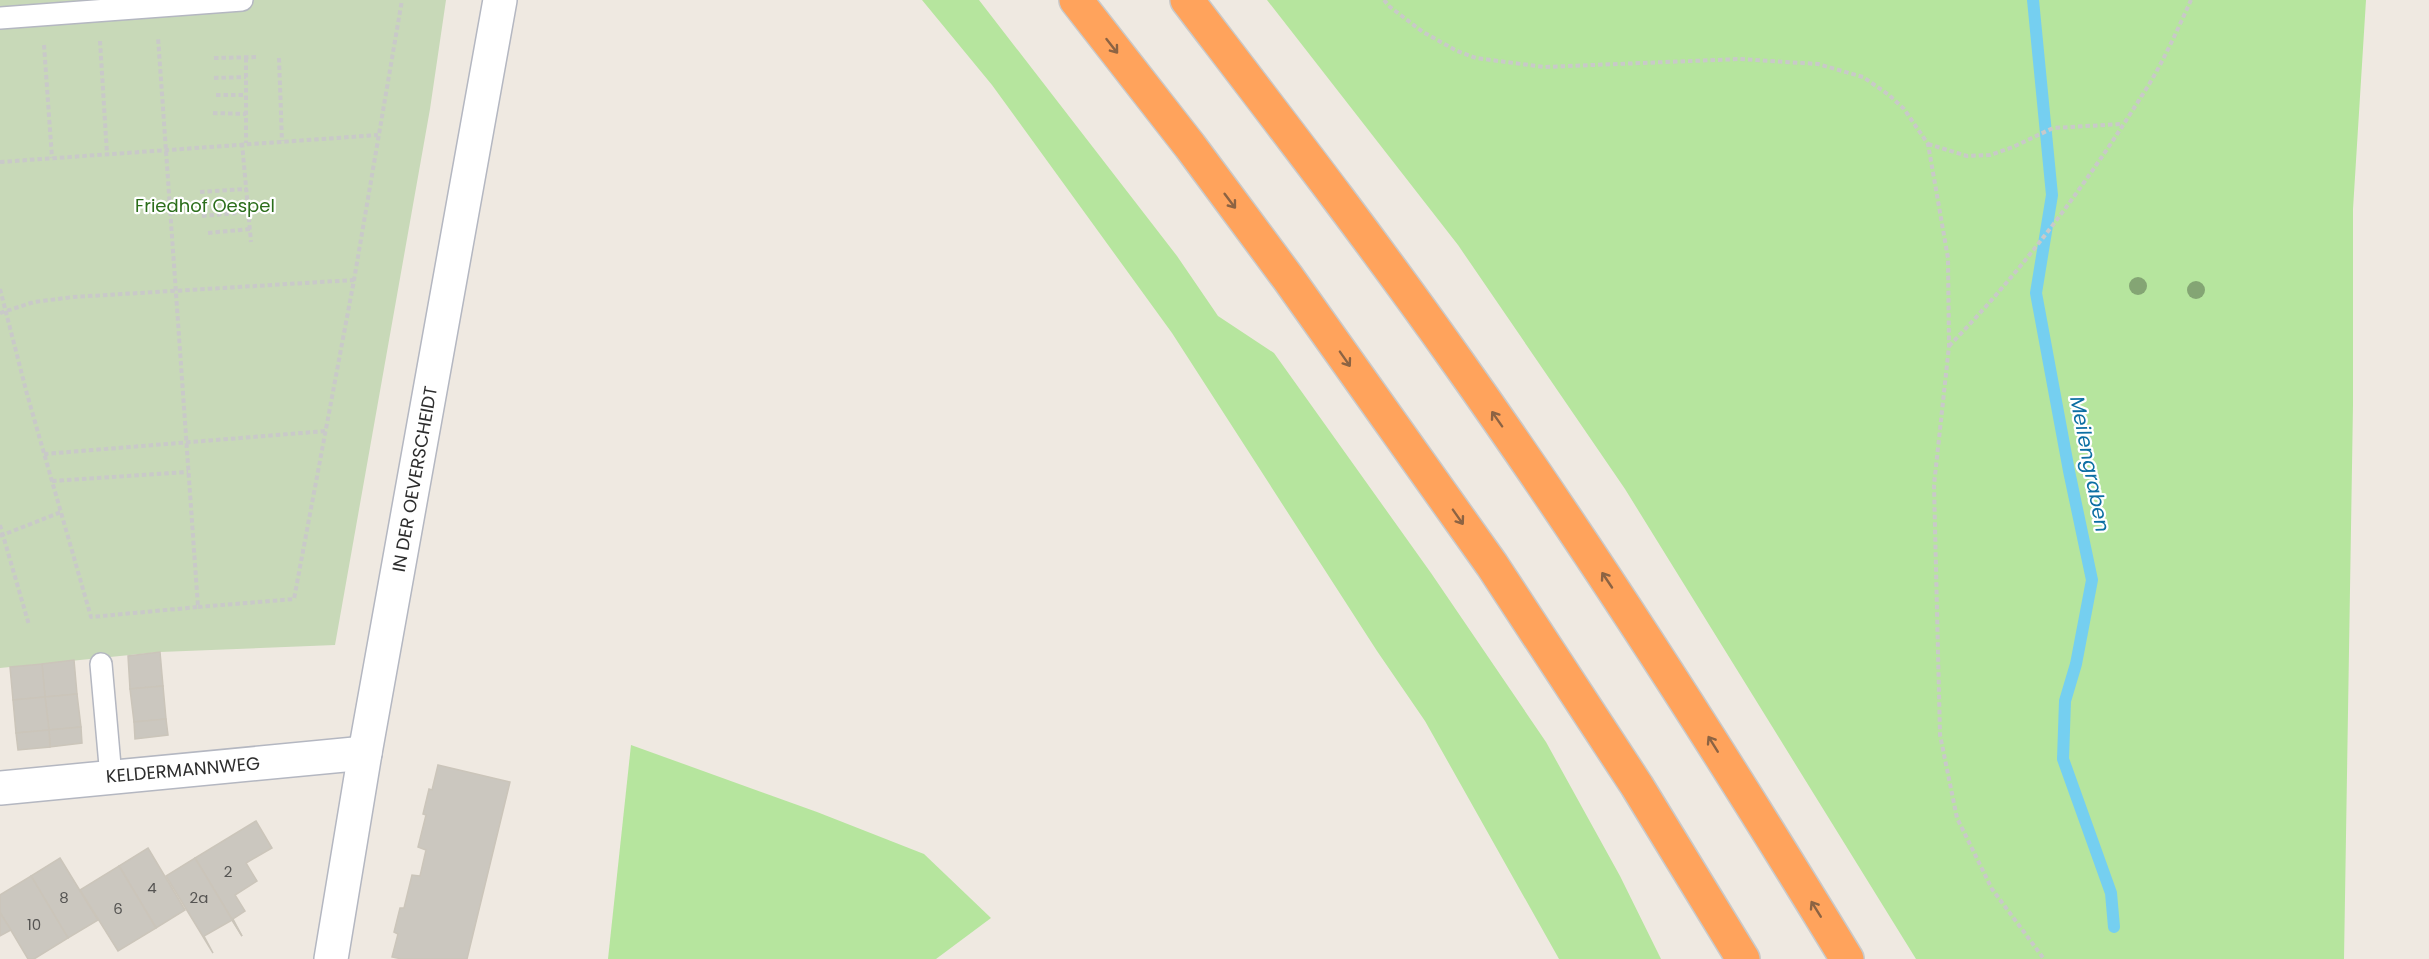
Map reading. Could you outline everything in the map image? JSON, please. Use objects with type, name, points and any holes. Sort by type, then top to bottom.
[{"type":"highway","points":[[1076,0],[1190,146],[1288,278],[1492,565],[1637,786],[1743,959]]},
{"type":"highway","points":[[1187,0],[1356,221],[1544,486],[1654,652],[1847,959]]},
{"type":"street","name":"IN DER OEVERSCHEIDT","points":[[331,959],[365,753],[501,0]]},
{"type":"street","name":"KELDERMANNWEG","points":[[0,788],[365,753]]},
{"type":"lane","points":[[0,18],[242,0]]},
{"type":"lane","points":[[101,664],[111,777]]},
{"type":"path","points":[[0,289],[91,617],[294,599],[354,280],[402,0]]},
{"type":"path","points":[[1384,0],[1423,32],[1457,51],[1476,58],[1544,67],[1740,59],[1818,64],[1863,77],[1889,95],[1904,109],[1928,144],[1948,258],[1950,346],[1934,485],[1940,735],[1956,819],[1992,889],[2044,959]]},
{"type":"path","points":[[1950,346],[2031,256],[2108,150],[2122,124],[2142,97],[2191,0]]},
{"type":"path","points":[[156,7],[198,607]]},
{"type":"path","points":[[98,11],[107,154]]},
{"type":"path","points":[[42,15],[52,158]]},
{"type":"path","points":[[214,58],[258,57]]},
{"type":"path","points":[[246,58],[244,143],[251,242]]},
{"type":"path","points":[[279,58],[282,141]]},
{"type":"path","points":[[214,78],[246,77]]},
{"type":"path","points":[[216,95],[246,95]]},
{"type":"path","points":[[213,113],[246,114]]},
{"type":"path","points":[[1928,144],[1967,156],[1990,155],[2053,128],[2122,124]]},
{"type":"path","points":[[0,162],[378,135]]},
{"type":"path","points":[[200,192],[247,189]]},
{"type":"path","points":[[202,216],[249,212]]},
{"type":"path","points":[[208,233],[250,228]]},
{"type":"path","points":[[0,313],[34,302],[73,297],[354,280]]},
{"type":"path","points":[[44,454],[326,431]]},
{"type":"path","points":[[52,481],[188,472]]},
{"type":"path","points":[[1,535],[61,512]]},
{"type":"path","points":[[0,525],[28,624]]},
{"type":"green space","name":"Friedhof Oespel","points":[[0,0],[446,0],[430,109],[335,645],[160,652],[0,668]]},
{"type":"green space","points":[[922,0],[979,0],[1177,256],[1218,316],[1274,353],[1431,573],[1546,742],[1620,876],[1661,959],[1559,959],[1425,721],[1377,651],[1172,333],[992,85]]},
{"type":"green space","points":[[1267,0],[2366,0],[2353,209],[2353,405],[2344,959],[1916,959],[1625,489],[1458,245]]},
{"type":"green space","points":[[631,745],[817,812],[924,854],[991,918],[936,959],[608,959]]},
{"type":"building","points":[[160,652],[163,686],[130,689],[128,656]]},
{"type":"building","points":[[74,660],[77,694],[45,697],[42,664]]},
{"type":"building","points":[[42,664],[45,697],[13,700],[10,667]]},
{"type":"building","points":[[163,686],[166,719],[134,722],[130,689]]},
{"type":"building","points":[[77,694],[81,727],[49,730],[45,697]]},
{"type":"building","points":[[45,697],[49,730],[16,733],[13,700]]},
{"type":"building","points":[[166,719],[168,735],[135,739],[134,722]]},
{"type":"building","points":[[81,727],[82,743],[50,747],[49,730]]},
{"type":"building","points":[[49,730],[50,747],[18,750],[16,733]]},
{"type":"building","points":[[438,765],[510,782],[467,959],[392,957],[398,934],[394,932],[400,908],[404,908],[412,875],[420,876],[426,850],[418,847],[426,815],[423,814]]},
{"type":"building","points":[[256,821],[272,848],[246,863],[257,881],[235,895],[245,911],[233,919],[242,936],[195,858]]},
{"type":"building","points":[[148,848],[185,910],[156,928],[119,866]]},
{"type":"building","points":[[60,858],[98,920],[68,938],[31,876]]},
{"type":"building","points":[[195,858],[242,936],[232,920],[204,936],[213,953],[166,876]]},
{"type":"building","points":[[119,866],[156,928],[118,951],[80,890]]},
{"type":"building","points":[[31,876],[68,938],[34,959],[28,959],[0,912],[0,895]]},
{"type":"building","points":[[0,913],[11,930],[0,936]]},
{"type":"waterway","name":"Meilengraben","points":[[2033,0],[2052,195],[2036,293],[2092,580],[2076,664],[2065,701],[2063,759],[2111,893],[2114,927]]}]
